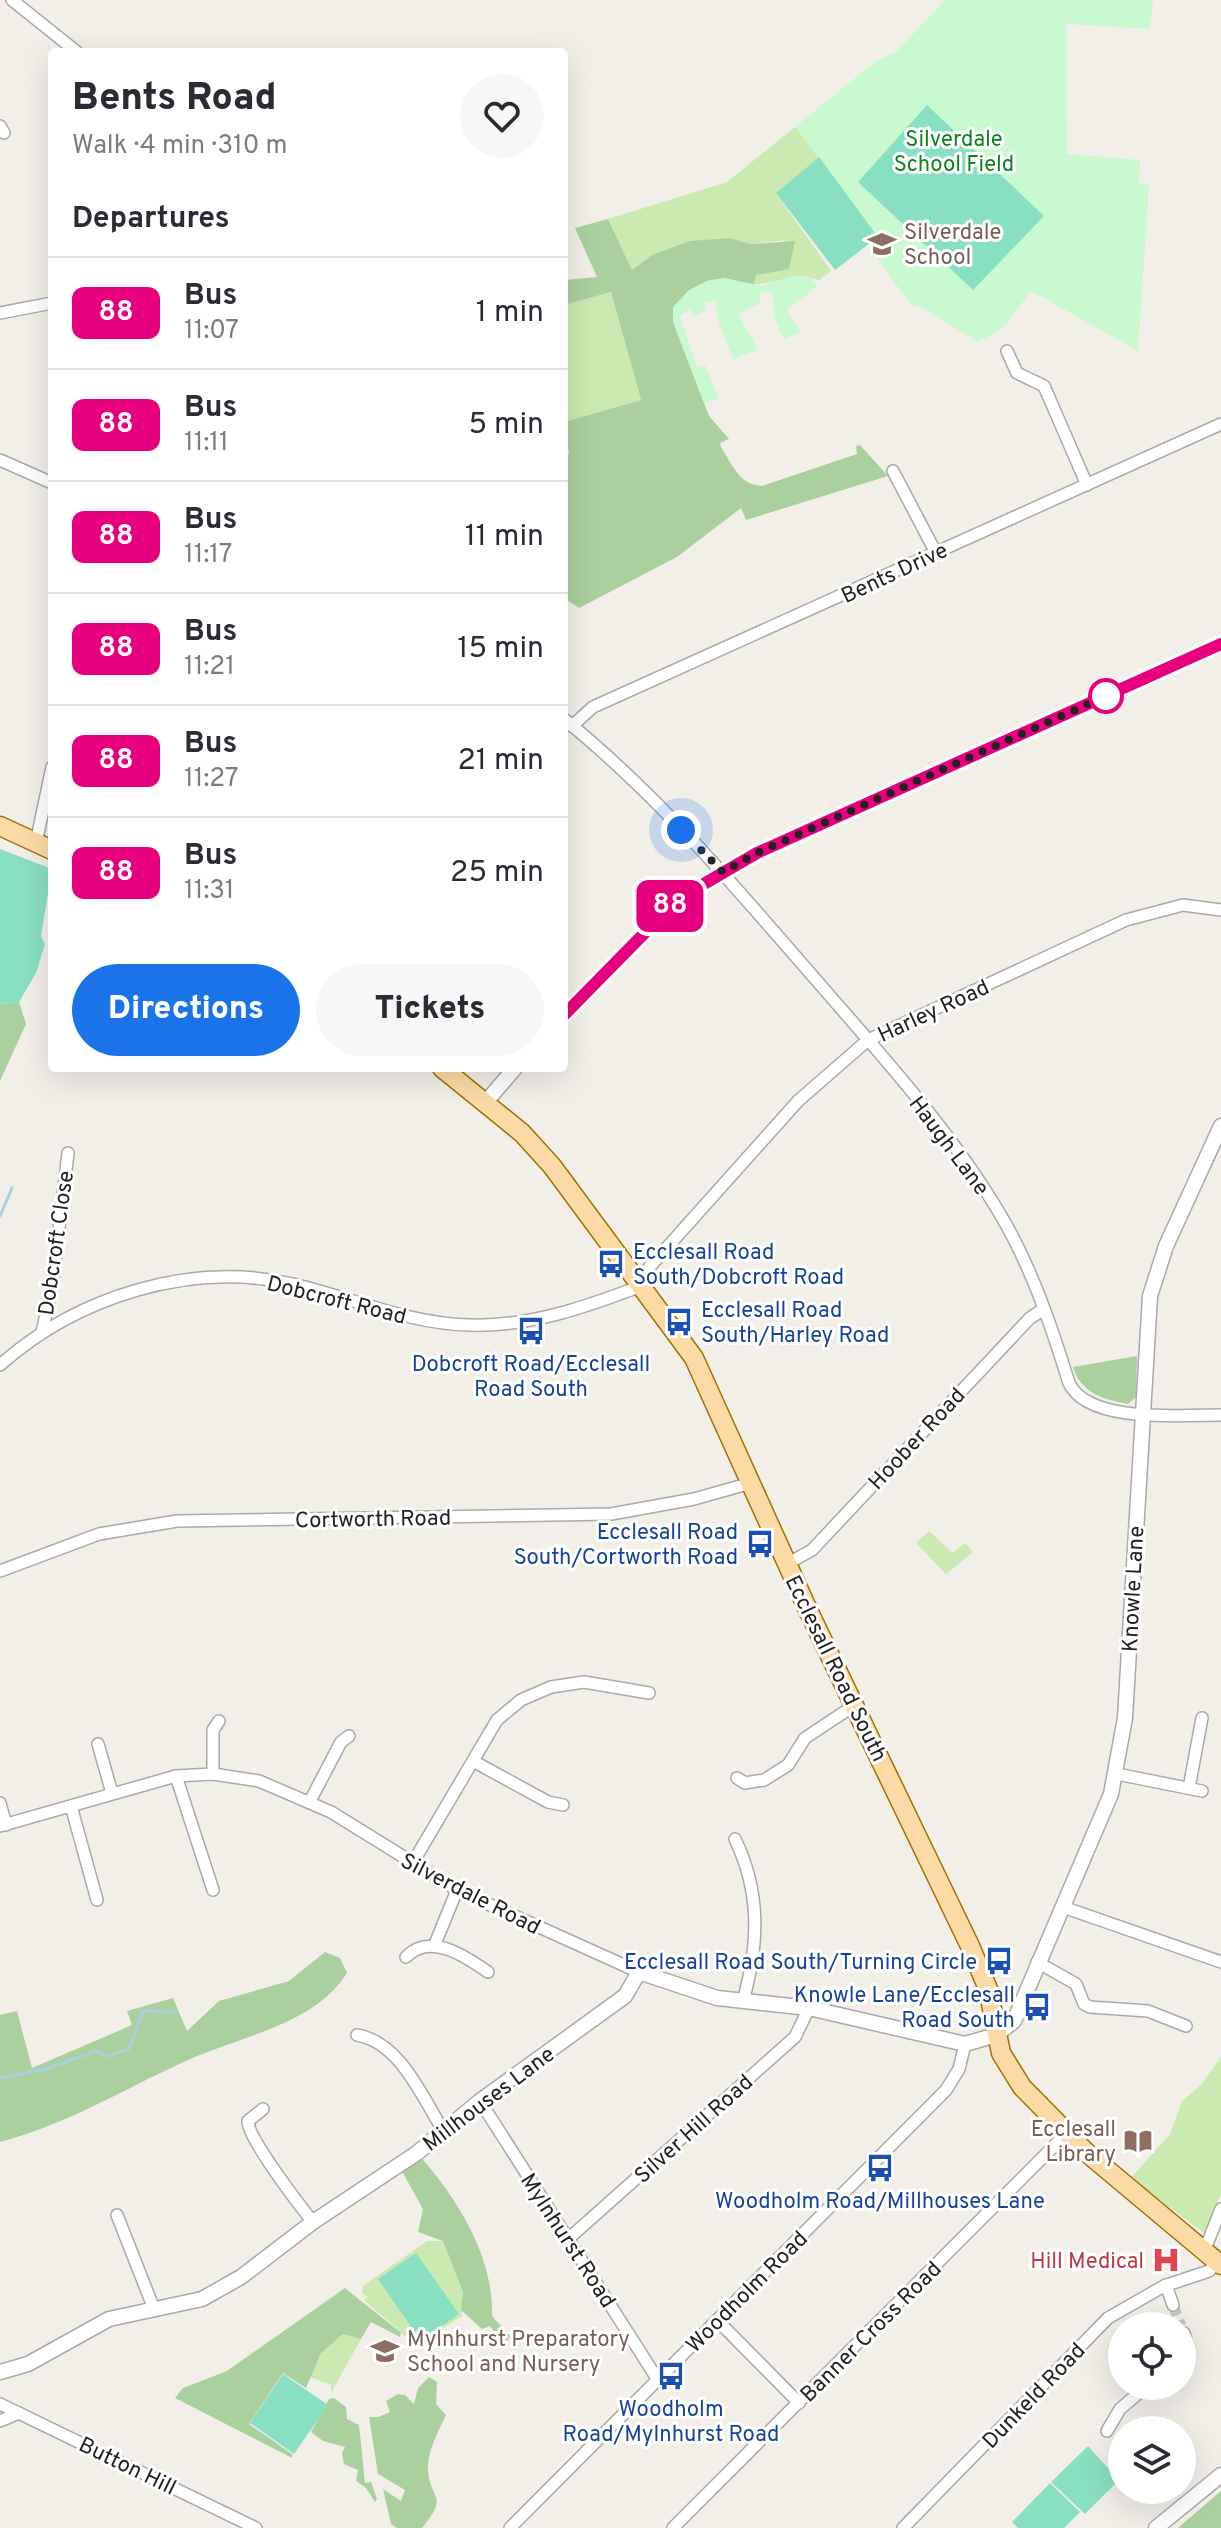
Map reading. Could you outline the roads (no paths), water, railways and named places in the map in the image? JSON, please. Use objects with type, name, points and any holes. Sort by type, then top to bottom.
[{"type":"main road","points":[[0,826],[44,847]]},
{"type":"main road","name":"Ecclesall Road South","points":[[447,1072],[522,1133],[556,1172],[694,1358],[787,1564],[970,1946],[988,1989],[996,2035],[1009,2070],[1066,2134],[1215,2259]]},
{"type":"street","points":[[12,0],[72,48]]},
{"type":"street","points":[[0,313],[48,304]]},
{"type":"street","points":[[1007,351],[1017,373],[1044,386],[1087,485]]},
{"type":"street","name":"Bents Drive","points":[[568,722],[593,707],[1221,424]]},
{"type":"street","points":[[0,460],[48,481]]},
{"type":"street","points":[[893,471],[936,553]]},
{"type":"street","points":[[568,1011],[662,913],[699,884],[757,853],[1221,644]]},
{"type":"street","name":"Haugh Lane","points":[[568,722],[723,872],[868,1040],[975,1174],[1012,1236],[1044,1309],[1069,1383],[1077,1396],[1106,1408],[1145,1415]]},
{"type":"street","points":[[44,847],[48,807]]},
{"type":"street","name":"Harley Road","points":[[639,1284],[798,1101],[868,1040],[1126,920],[1183,905],[1221,910]]},
{"type":"street","points":[[485,1103],[512,1072]]},
{"type":"street","name":"Knowle Lane","points":[[996,2035],[1018,2016],[1037,1962],[1117,1774],[1125,1718],[1145,1415],[1144,1346],[1150,1296],[1166,1246],[1221,1126]]},
{"type":"street","name":"Dobcroft Close","points":[[42,1332],[52,1287],[68,1153]]},
{"type":"street","name":"Dobcroft Road","points":[[0,1365],[42,1332],[135,1290],[177,1280],[215,1276],[290,1284],[409,1317],[471,1325],[530,1321],[639,1284]]},
{"type":"street","name":"Hoober Road","points":[[787,1564],[812,1550],[998,1351],[1030,1318],[1044,1309]]},
{"type":"street","points":[[1145,1415],[1221,1415]]},
{"type":"street","name":"Cortworth Road","points":[[0,1571],[99,1534],[155,1523],[611,1514],[694,1499],[751,1483]]},
{"type":"street","points":[[412,1864],[497,1720],[535,1693],[584,1682],[649,1693]]},
{"type":"street","points":[[737,1778],[745,1783],[764,1780],[788,1765],[805,1738],[855,1705]]},
{"type":"street","points":[[1189,1788],[1202,1718]]},
{"type":"street","points":[[213,1774],[213,1730],[219,1721]]},
{"type":"street","points":[[310,1801],[341,1742],[349,1736]]},
{"type":"street","points":[[98,1744],[112,1793]]},
{"type":"street","points":[[473,1761],[548,1802],[563,1805]]},
{"type":"street","name":"Silverdale Road","points":[[0,1803],[3,1826],[176,1776],[213,1774],[259,1781],[310,1801],[457,1890],[639,1972]]},
{"type":"street","points":[[1117,1774],[1202,1791]]},
{"type":"street","points":[[176,1776],[213,1890]]},
{"type":"street","points":[[71,1806],[97,1900]]},
{"type":"street","points":[[735,1839],[750,1875],[756,1919],[754,1958],[743,2001]]},
{"type":"street","points":[[435,1944],[457,1890]]},
{"type":"street","points":[[1063,1907],[1221,1962]]},
{"type":"street","points":[[406,1957],[424,1945],[435,1944],[488,1972]]},
{"type":"street","points":[[1037,1962],[1076,1984],[1084,2004],[1090,2007],[1148,2011],[1186,2026]]},
{"type":"street","points":[[639,1972],[717,1998],[809,2008],[965,2044],[996,2035]]},
{"type":"street","name":"Millhouses Lane","points":[[0,2372],[28,2364],[109,2319],[202,2299],[241,2277],[313,2222],[417,2153],[480,2101],[625,1996],[639,1972]]},
{"type":"street","name":"Silver Hill Road","points":[[567,2240],[795,2037],[809,2008]]},
{"type":"street","points":[[357,2035],[368,2037],[395,2057],[443,2130]]},
{"type":"street","name":"Woodholm Road","points":[[510,2528],[946,2090],[959,2069],[965,2044]]},
{"type":"street","name":"Mylnhurst Road","points":[[480,2101],[658,2380]]},
{"type":"street","points":[[263,2109],[248,2121],[249,2130],[265,2152],[276,2176],[313,2222]]},
{"type":"street","name":"Banner Cross Road","points":[[673,2528],[1066,2134]]},
{"type":"street","points":[[1215,2259],[1221,2209]]},
{"type":"street","points":[[117,2215],[154,2309]]},
{"type":"street","name":"Dunkeld Road","points":[[903,2528],[1108,2318],[1166,2285],[1207,2272],[1215,2259]]},
{"type":"street","points":[[1166,2285],[1173,2305]]},
{"type":"street","points":[[718,2321],[799,2403]]},
{"type":"street","points":[[1107,2431],[1120,2409],[1131,2400]]},
{"type":"street","name":"Button Hill","points":[[0,2404],[256,2528]]},
{"type":"street","points":[[0,2421],[19,2413]]},
{"type":"street","points":[[1156,2528],[1221,2475]]},
{"type":"waterway","points":[[0,1216],[12,1188]]},
{"type":"waterway","points":[[0,2078],[47,2069],[96,2051],[107,2056],[129,2049],[143,2011],[176,2012]]},
{"type":"tunnel","points":[[1173,2305],[1176,2312]]},
{"type":"place","name":"Silverdale School","points":[[882,244]]},
{"type":"place","name":"Ecclesall Road South/Dobcroft Road","points":[[611,1264]]},
{"type":"place","name":"Ecclesall Road South/Harley Road","points":[[679,1322]]},
{"type":"place","name":"Dobcroft Road/Ecclesall Road South","points":[[531,1331]]},
{"type":"place","name":"Ecclesall Road South/Cortworth Road","points":[[760,1544]]},
{"type":"place","name":"Ecclesall Road South/Turning Circle","points":[[999,1961]]},
{"type":"place","name":"Knowle Lane/Ecclesall Road South","points":[[1037,2007]]},
{"type":"place","name":"Ecclesall Library","points":[[1138,2141]]},
{"type":"place","name":"Woodholm Road/Millhouses Lane","points":[[880,2168]]},
{"type":"place","name":"Hill Medical","points":[[1166,2260]]},
{"type":"place","name":"Mylnhurst Preparatory School and Nursery","points":[[385,2351]]},
{"type":"place","name":"Woodholm Road/Mylnhurst Road","points":[[671,2376]]},
{"type":"park label","name":"Silverdale School Field","points":[[954,150]]}]
